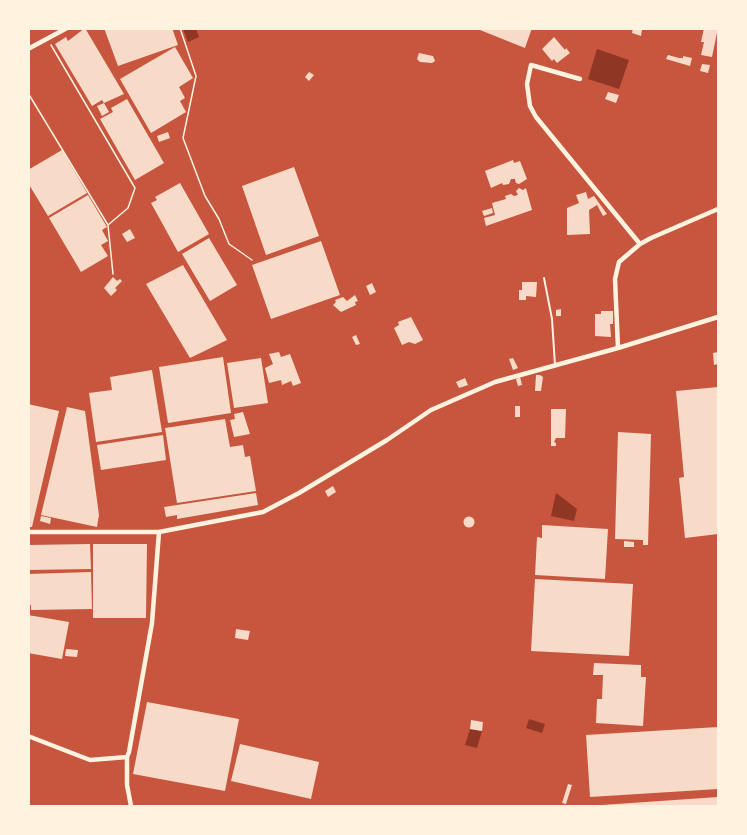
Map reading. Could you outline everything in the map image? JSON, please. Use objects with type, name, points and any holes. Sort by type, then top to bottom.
[{"type":"street","points":[[28,50],[67,28]]},
{"type":"street","points":[[580,79],[531,65],[527,84],[530,106],[536,117],[640,244]]},
{"type":"street","points":[[618,348],[616,270],[624,257],[640,244],[718,209]]},
{"type":"street","points":[[28,532],[159,532],[263,512],[387,440],[431,410],[495,382],[718,317]]},
{"type":"street","points":[[131,807],[127,785],[127,757],[152,623],[159,532]]},
{"type":"street","points":[[28,736],[90,760],[127,757]]},
{"type":"lane","points":[[544,278],[552,319],[555,365]]},
{"type":"path","points":[[180,28],[196,76],[183,138],[205,196],[219,219],[229,244],[252,260]]},
{"type":"path","points":[[48,39],[135,188],[128,208],[108,225]]},
{"type":"path","points":[[28,93],[108,225],[113,274]]},
{"type":"shaded area","points":[[183,29],[196,29],[199,37],[188,42]]},
{"type":"shaded area","points":[[597,49],[629,60],[619,89],[588,79]]},
{"type":"shaded area","points":[[556,493],[577,509],[574,521],[551,516]]},
{"type":"shaded area","points":[[529,719],[545,724],[542,733],[526,728]]},
{"type":"shaded area","points":[[470,729],[482,731],[477,748],[465,745]]},
{"type":"building","points":[[85,28],[124,94],[104,103],[102,100],[92,106],[55,44],[66,37],[68,41]]},
{"type":"building","points":[[104,28],[172,28],[178,45],[118,66]]},
{"type":"building","points":[[475,28],[532,28],[525,48]]},
{"type":"building","points":[[633,28],[642,30],[641,36],[632,33]]},
{"type":"building","points":[[704,28],[718,28],[712,57],[701,55]]},
{"type":"building","points":[[554,37],[570,53],[557,63],[554,59],[552,61],[542,49]]},
{"type":"building","points":[[175,47],[193,78],[179,87],[185,98],[180,101],[186,112],[151,133],[120,79]]},
{"type":"building","points":[[419,53],[433,56],[435,61],[420,62],[417,59]]},
{"type":"building","points":[[668,55],[692,58],[690,66],[666,59]]},
{"type":"building","points":[[702,64],[710,65],[708,73],[700,71]]},
{"type":"building","points":[[309,72],[314,75],[309,81],[305,77]]},
{"type":"building","points":[[608,92],[619,95],[616,103],[605,99]]},
{"type":"building","points":[[127,99],[164,163],[135,180],[100,119],[113,112],[111,108]]},
{"type":"building","points":[[104,103],[109,112],[102,116],[97,106]]},
{"type":"building","points":[[168,132],[170,138],[159,142],[157,136]]},
{"type":"building","points":[[62,150],[87,193],[48,216],[28,183],[28,170]]},
{"type":"building","points":[[513,160],[514,163],[520,161],[527,179],[519,184],[515,179],[511,179],[509,184],[503,185],[502,183],[491,188],[485,171]]},
{"type":"building","points":[[294,167],[319,236],[266,255],[242,186]]},
{"type":"building","points":[[180,183],[209,234],[178,252],[151,203],[157,200],[155,197]]},
{"type":"building","points":[[519,188],[523,190],[526,188],[532,210],[486,226],[484,218],[495,215],[492,203],[506,199],[505,196],[511,194],[518,195],[516,191]]},
{"type":"building","points":[[586,192],[588,199],[594,196],[607,214],[603,216],[597,205],[589,210],[590,234],[567,235],[567,208],[579,203],[576,195]]},
{"type":"building","points":[[88,195],[107,227],[102,230],[108,241],[101,245],[108,256],[81,272],[49,218]]},
{"type":"building","points":[[492,208],[493,213],[484,216],[482,211]]},
{"type":"building","points":[[130,229],[135,238],[127,242],[122,234]]},
{"type":"building","points":[[209,238],[237,285],[210,301],[182,254]]},
{"type":"building","points":[[321,241],[340,295],[271,319],[252,265]]},
{"type":"building","points":[[183,265],[227,340],[190,358],[146,284]]},
{"type":"building","points":[[113,277],[117,281],[120,279],[122,281],[111,296],[104,288]]},
{"type":"building","points":[[522,282],[537,282],[536,297],[526,296],[526,300],[519,300]]},
{"type":"building","points":[[372,283],[376,292],[370,295],[366,286]]},
{"type":"building","points":[[355,295],[358,301],[355,302],[356,305],[341,312],[333,305],[335,300],[343,297],[347,301]]},
{"type":"building","points":[[561,309],[561,316],[556,316],[556,310]]},
{"type":"building","points":[[601,311],[613,311],[613,324],[610,324],[611,337],[595,336],[595,314],[601,314]]},
{"type":"building","points":[[411,317],[423,340],[415,344],[409,342],[402,345],[394,328],[399,325],[398,322]]},
{"type":"building","points":[[356,335],[360,344],[356,345],[352,337]]},
{"type":"building","points":[[279,352],[281,357],[290,354],[301,383],[293,386],[291,381],[282,385],[281,380],[269,383],[265,368],[273,364],[269,354]]},
{"type":"building","points":[[718,352],[718,364],[714,365],[713,353]]},
{"type":"building","points":[[223,357],[231,413],[168,423],[159,367]]},
{"type":"building","points":[[261,358],[268,403],[234,408],[227,363]]},
{"type":"building","points":[[513,358],[518,368],[513,370],[509,359]]},
{"type":"building","points":[[152,370],[162,432],[96,442],[89,393],[112,390],[110,377]]},
{"type":"building","points":[[536,375],[543,377],[541,391],[535,391]]},
{"type":"building","points":[[520,377],[522,385],[518,386],[516,379]]},
{"type":"building","points":[[465,378],[468,385],[459,388],[456,382]]},
{"type":"building","points":[[718,387],[718,534],[685,538],[679,478],[684,477],[676,391]]},
{"type":"building","points":[[28,404],[59,411],[32,527],[28,527]]},
{"type":"building","points":[[515,406],[520,406],[520,417],[515,417]]},
{"type":"building","points":[[67,407],[85,411],[99,515],[97,527],[41,515]]},
{"type":"building","points":[[551,409],[566,409],[565,438],[556,438],[554,442],[556,446],[551,446]]},
{"type":"building","points":[[243,412],[250,434],[234,437],[230,420],[235,419],[234,414]]},
{"type":"building","points":[[225,419],[230,447],[243,445],[245,457],[250,456],[256,491],[177,503],[165,428]]},
{"type":"building","points":[[618,432],[651,434],[648,545],[643,545],[643,540],[615,539]]},
{"type":"building","points":[[163,435],[166,460],[101,470],[97,445]]},
{"type":"building","points":[[333,486],[336,492],[328,497],[325,491]]},
{"type":"building","points":[[256,493],[258,505],[177,519],[177,515],[166,517],[164,507]]},
{"type":"building","points":[[41,516],[51,518],[50,524],[40,521]]},
{"type":"building","points":[[469,516],[475,522],[469,528],[463,522]]},
{"type":"building","points":[[542,525],[608,529],[605,579],[535,575],[537,537],[542,538]]},
{"type":"building","points":[[624,541],[634,542],[634,547],[624,547]]},
{"type":"building","points":[[90,544],[91,569],[28,570],[28,545]]},
{"type":"building","points":[[93,544],[147,544],[146,618],[93,618]]},
{"type":"building","points":[[91,572],[92,609],[31,610],[31,605],[28,605],[28,574]]},
{"type":"building","points":[[535,579],[633,584],[629,656],[531,651]]},
{"type":"building","points":[[28,615],[69,622],[62,659],[28,653]]},
{"type":"building","points":[[236,629],[250,631],[248,640],[235,638]]},
{"type":"building","points":[[66,649],[78,650],[77,657],[65,656]]},
{"type":"building","points":[[594,663],[641,665],[641,677],[646,677],[643,726],[596,723],[597,699],[602,699],[603,675],[593,675]]},
{"type":"building","points":[[147,702],[239,719],[225,791],[133,774]]},
{"type":"building","points":[[471,720],[483,722],[482,731],[470,729]]},
{"type":"building","points":[[718,727],[718,789],[590,797],[586,735]]},
{"type":"building","points":[[240,744],[319,762],[311,799],[231,781]]},
{"type":"building","points":[[568,784],[572,785],[566,804],[562,803]]},
{"type":"building","points":[[718,797],[718,806],[602,806],[602,805]]}]
